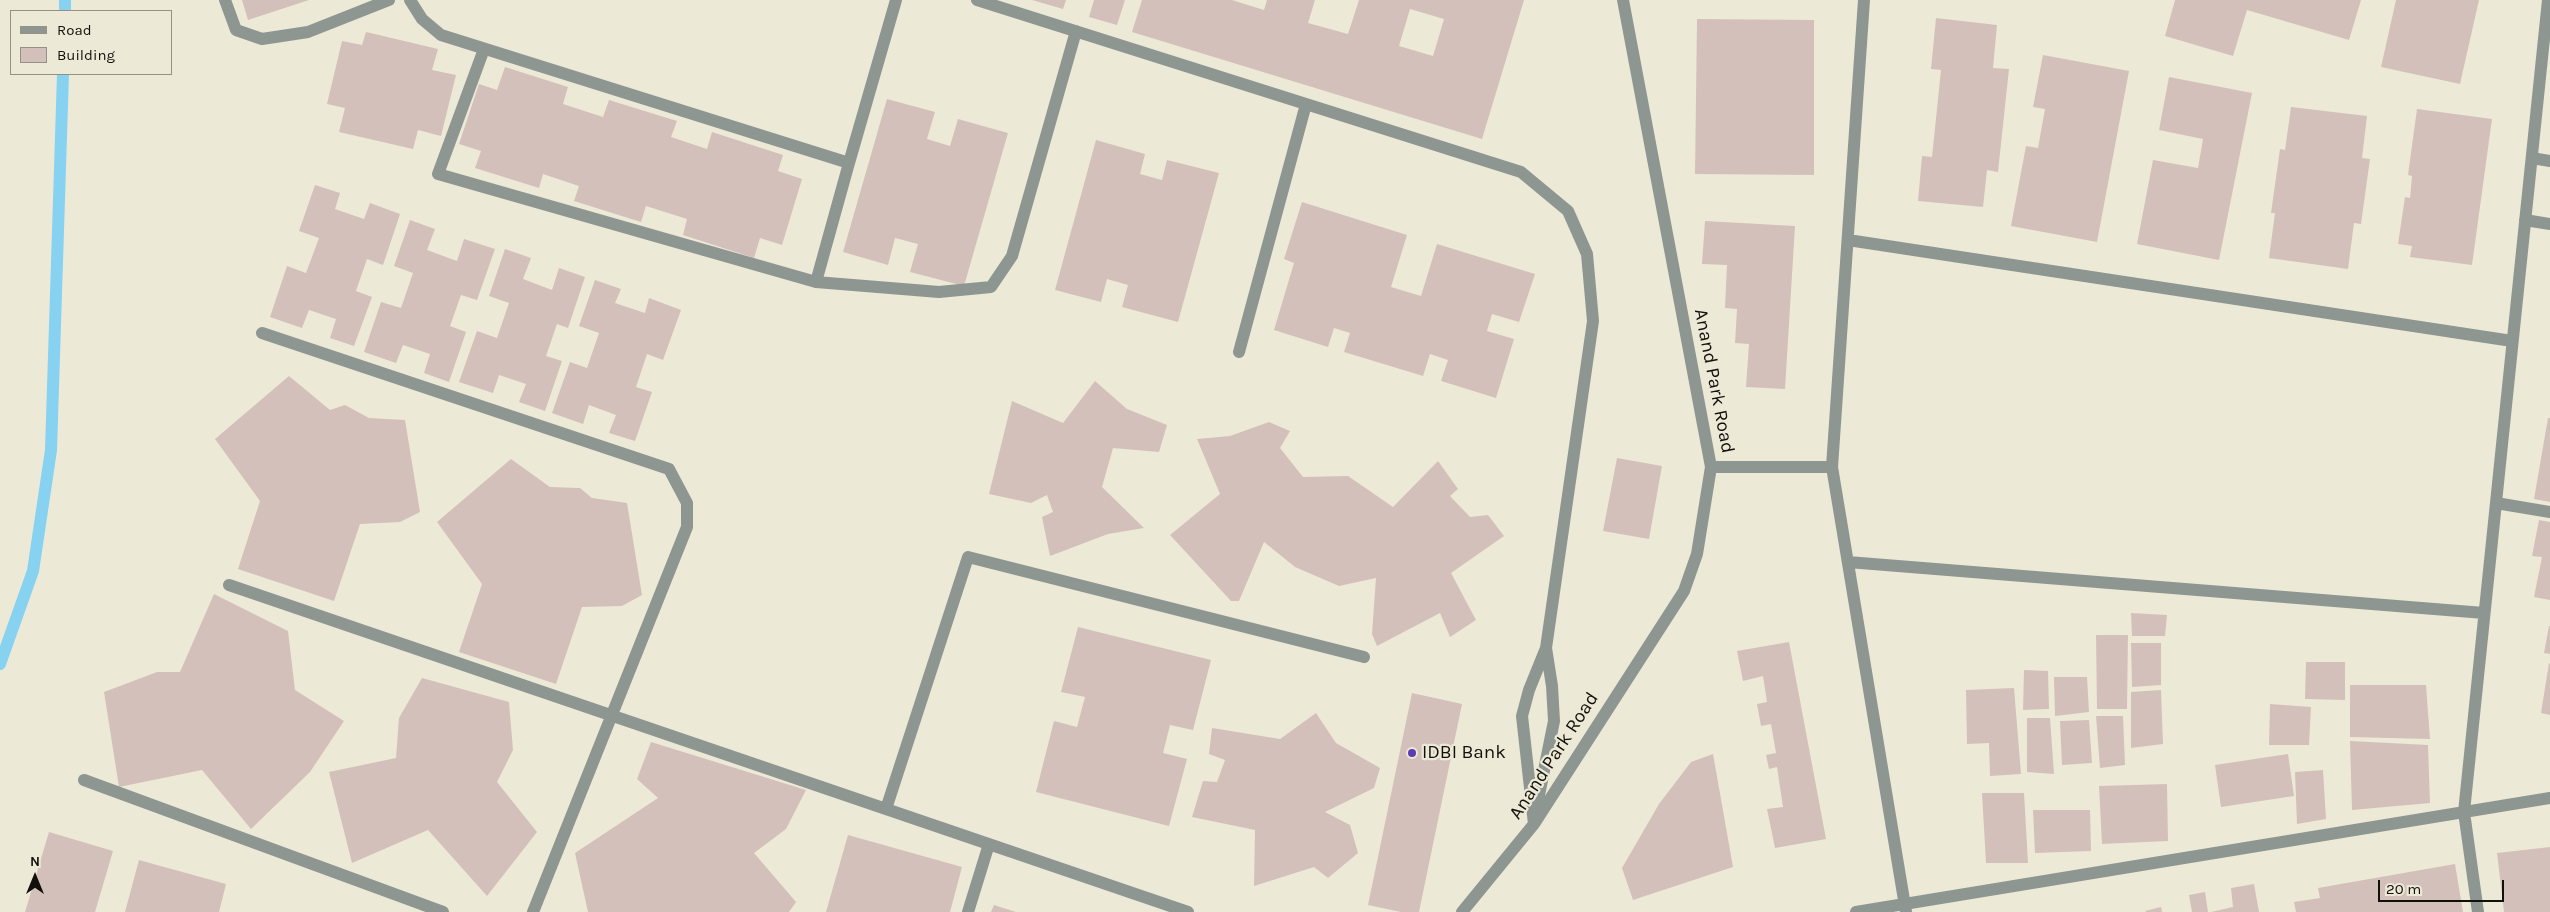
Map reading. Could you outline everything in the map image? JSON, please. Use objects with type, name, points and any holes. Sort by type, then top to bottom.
[{"type":"street","points":[[225,0],[236,30],[262,39],[308,32],[389,0]]},
{"type":"street","points":[[410,0],[422,19],[440,35],[849,163]]},
{"type":"street","points":[[816,282],[896,0]]},
{"type":"street","points":[[978,0],[1521,172],[1568,211],[1587,254],[1593,321],[1546,648],[1529,690],[1522,716],[1534,824]]},
{"type":"street","name":"Anand Park Road","points":[[1462,912],[1534,824],[1684,591],[1697,554],[1711,467],[1623,0]]},
{"type":"street","points":[[1864,0],[1832,467],[1905,908]]},
{"type":"street","points":[[2478,912],[2464,812],[2548,0]]},
{"type":"street","points":[[484,49],[438,174],[816,282],[939,292],[991,287],[1012,256],[1076,31]]},
{"type":"street","points":[[1239,352],[1306,104]]},
{"type":"street","points":[[2532,158],[2550,161]]},
{"type":"street","points":[[2525,220],[2550,224]]},
{"type":"street","points":[[1848,240],[2512,341]]},
{"type":"street","points":[[262,333],[669,469],[688,504],[688,527],[533,912]]},
{"type":"street","points":[[1711,467],[1832,467]]},
{"type":"street","points":[[2496,503],[2550,512]]},
{"type":"street","points":[[886,809],[968,557],[1364,657]]},
{"type":"street","points":[[1848,562],[2484,613]]},
{"type":"street","points":[[229,585],[1188,912]]},
{"type":"street","points":[[1534,824],[1554,721],[1552,686],[1546,648]]},
{"type":"street","points":[[84,780],[443,912]]},
{"type":"street","points":[[1856,912],[1905,908],[2550,798]]},
{"type":"street","points":[[968,912],[989,844]]},
{"type":"building","points":[[242,0],[309,0],[248,20]]},
{"type":"building","points":[[1032,0],[1066,0],[1063,9]]},
{"type":"building","points":[[1094,0],[1125,0],[1117,25],[1089,17]]},
{"type":"building","points":[[1142,0],[1232,0],[1264,10],[1267,0],[1315,0],[1308,23],[1348,34],[1359,0],[1524,0],[1482,139],[1132,32]],"holes":[[[1410,9],[1444,19],[1433,56],[1399,46]]]},
{"type":"building","points":[[2175,0],[2361,0],[2349,40],[2247,10],[2233,56],[2165,36]]},
{"type":"building","points":[[2396,0],[2479,0],[2460,84],[2381,67]]},
{"type":"building","points":[[1936,18],[1997,25],[1993,68],[2009,69],[1998,172],[1987,170],[1983,207],[1918,201],[1922,156],[1932,157],[1941,70],[1931,69]]},
{"type":"building","points":[[1697,19],[1814,20],[1814,175],[1695,174]]},
{"type":"building","points":[[366,32],[438,49],[432,70],[456,75],[441,136],[418,130],[413,149],[339,132],[345,108],[327,104],[342,41],[362,45]]},
{"type":"building","points":[[2043,55],[2129,71],[2097,242],[2011,226],[2026,146],[2038,148],[2045,109],[2033,107]]},
{"type":"building","points":[[505,67],[568,87],[563,104],[603,117],[609,100],[677,121],[671,137],[707,149],[712,132],[783,155],[778,171],[802,179],[782,245],[760,238],[754,258],[683,235],[687,219],[646,206],[641,222],[574,201],[579,186],[543,174],[539,188],[475,168],[481,151],[459,144],[479,84],[497,90]]},
{"type":"building","points":[[2169,77],[2252,93],[2219,260],[2137,244],[2153,160],[2198,168],[2203,139],[2159,130]]},
{"type":"building","points":[[887,99],[935,112],[927,139],[950,146],[958,119],[1008,133],[964,286],[910,272],[918,244],[895,238],[888,265],[843,252]]},
{"type":"building","points":[[2291,107],[2367,116],[2362,158],[2370,159],[2361,224],[2354,223],[2348,269],[2269,258],[2275,213],[2271,213],[2280,149],[2285,150]]},
{"type":"building","points":[[2417,109],[2492,119],[2472,265],[2410,257],[2412,246],[2398,244],[2405,197],[2410,198],[2412,176],[2408,175]]},
{"type":"building","points":[[1096,140],[1145,154],[1140,174],[1162,180],[1167,160],[1219,173],[1178,322],[1122,307],[1128,285],[1107,279],[1101,302],[1055,290]]},
{"type":"building","points":[[315,185],[340,193],[335,209],[364,219],[370,203],[400,214],[383,265],[367,259],[356,291],[372,297],[354,346],[330,338],[336,319],[309,310],[302,328],[270,317],[287,266],[306,273],[319,238],[299,231]]},
{"type":"building","points":[[1302,202],[1407,235],[1391,287],[1421,296],[1437,244],[1535,274],[1519,322],[1492,314],[1487,331],[1514,339],[1496,398],[1441,381],[1448,360],[1430,354],[1423,376],[1344,352],[1350,333],[1334,328],[1328,347],[1274,330],[1294,263],[1284,259]]},
{"type":"building","points":[[410,220],[435,229],[427,250],[457,261],[464,239],[495,249],[477,300],[461,295],[450,326],[466,332],[449,382],[424,373],[430,354],[403,345],[396,363],[364,352],[381,302],[401,308],[413,273],[394,266]]},
{"type":"building","points":[[1705,221],[1795,226],[1785,389],[1746,387],[1749,344],[1735,343],[1737,309],[1725,308],[1727,265],[1702,264]]},
{"type":"building","points":[[505,249],[531,258],[523,279],[552,290],[559,268],[585,277],[568,328],[557,324],[546,356],[562,361],[545,411],[519,402],[526,384],[499,375],[493,393],[459,382],[477,331],[497,338],[509,303],[489,296]]},
{"type":"building","points":[[595,280],[621,289],[615,303],[645,313],[649,298],[681,310],[663,360],[647,354],[636,387],[652,392],[635,441],[609,433],[616,415],[589,405],[583,424],[552,413],[570,362],[587,368],[599,333],[579,326]]},
{"type":"building","points":[[289,376],[330,410],[345,405],[369,418],[405,420],[420,512],[400,522],[360,524],[334,601],[238,569],[260,501],[215,439]]},
{"type":"building","points":[[1095,381],[1127,409],[1167,425],[1159,452],[1113,448],[1102,487],[1144,528],[1108,534],[1050,556],[1042,517],[1053,512],[1047,495],[1031,503],[989,494],[1012,401],[1063,423]]},
{"type":"building","points":[[2548,418],[2550,418],[2550,502],[2534,499]]},
{"type":"building","points":[[1269,422],[1290,431],[1280,448],[1303,477],[1348,476],[1393,507],[1438,461],[1458,489],[1450,496],[1470,517],[1488,515],[1504,536],[1451,573],[1476,620],[1450,637],[1440,613],[1377,646],[1372,634],[1376,578],[1339,586],[1295,567],[1264,542],[1239,601],[1231,601],[1170,535],[1220,494],[1197,439],[1230,436]]},
{"type":"building","points":[[1617,458],[1662,466],[1649,539],[1603,531]]},
{"type":"building","points":[[511,459],[550,487],[580,488],[592,498],[627,503],[642,595],[622,606],[582,607],[556,684],[459,652],[482,584],[437,522]]},
{"type":"building","points":[[2539,520],[2550,522],[2550,600],[2534,597],[2542,557],[2532,556]]},
{"type":"building","points":[[214,594],[288,631],[295,690],[344,721],[310,772],[251,829],[202,770],[119,787],[104,692],[157,672],[180,672]]},
{"type":"building","points":[[2131,613],[2167,615],[2165,636],[2132,636]]},
{"type":"building","points":[[2550,626],[2550,654],[2544,653]]},
{"type":"building","points":[[1078,627],[1211,660],[1193,730],[1170,725],[1163,753],[1187,759],[1169,826],[1036,792],[1054,721],[1077,727],[1085,697],[1061,692]]},
{"type":"building","points":[[2096,635],[2128,635],[2127,709],[2097,709]]},
{"type":"building","points":[[1789,642],[1826,839],[1775,848],[1767,809],[1783,807],[1777,767],[1769,769],[1766,755],[1776,753],[1771,724],[1761,726],[1757,704],[1767,702],[1763,676],[1743,681],[1737,651]]},
{"type":"building","points":[[2131,643],[2161,643],[2161,685],[2132,687]]},
{"type":"building","points":[[2306,662],[2345,662],[2345,700],[2305,699]]},
{"type":"building","points":[[2550,664],[2550,715],[2541,713]]},
{"type":"building","points":[[2024,670],[2048,671],[2049,709],[2023,710]]},
{"type":"building","points":[[2054,677],[2087,677],[2089,712],[2055,716]]},
{"type":"building","points":[[422,678],[509,702],[513,750],[497,782],[537,832],[487,896],[428,830],[352,863],[329,772],[396,758],[399,718]]},
{"type":"building","points":[[2350,685],[2426,685],[2430,739],[2350,737]]},
{"type":"building","points":[[2014,688],[2021,774],[1990,776],[1989,743],[1967,744],[1966,690]]},
{"type":"building","points":[[2161,690],[2163,744],[2131,748],[2131,692]]},
{"type":"building","points":[[1412,693],[1462,704],[1419,912],[1401,912],[1368,905]]},
{"type":"building","points":[[2270,704],[2311,707],[2309,745],[2269,745]]},
{"type":"building","points":[[1316,713],[1336,743],[1380,768],[1374,788],[1325,812],[1350,825],[1358,853],[1328,878],[1314,867],[1254,886],[1255,830],[1192,817],[1203,781],[1217,782],[1225,760],[1209,754],[1212,728],[1280,739]]},
{"type":"building","points":[[2096,716],[2123,716],[2125,765],[2100,768]]},
{"type":"building","points":[[2027,718],[2050,718],[2054,774],[2027,772]]},
{"type":"building","points":[[2089,720],[2092,763],[2062,765],[2060,721]]},
{"type":"building","points":[[2350,741],[2428,745],[2430,803],[2352,810]]},
{"type":"building","points":[[651,742],[806,790],[786,829],[754,853],[796,902],[789,912],[588,912],[575,853],[658,798],[637,779]]},
{"type":"building","points":[[1713,754],[1733,867],[1633,900],[1622,868],[1659,804],[1691,762]]},
{"type":"building","points":[[2288,754],[2294,796],[2221,807],[2215,765]]},
{"type":"building","points":[[2323,770],[2326,819],[2297,824],[2295,772]]},
{"type":"building","points":[[2167,784],[2168,841],[2102,844],[2099,786]]},
{"type":"building","points":[[1982,793],[2024,793],[2028,863],[1986,863]]},
{"type":"building","points":[[2033,810],[2090,810],[2091,851],[2035,853]]},
{"type":"building","points":[[49,832],[113,851],[95,912],[25,912]]},
{"type":"building","points":[[848,835],[962,867],[950,912],[826,912]]},
{"type":"building","points":[[2550,847],[2550,912],[2504,912],[2497,853]]},
{"type":"building","points":[[139,860],[226,884],[219,912],[125,912]]},
{"type":"building","points":[[2455,864],[2463,912],[2296,912],[2294,902],[2320,898],[2318,888]]},
{"type":"building","points":[[2254,884],[2259,912],[2211,912],[2233,907],[2231,888]]},
{"type":"building","points":[[2205,892],[2208,912],[2192,912],[2189,895]]},
{"type":"building","points":[[994,905],[1016,912],[991,912]]},
{"type":"building","points":[[2161,907],[2162,912],[2145,911]]},
{"type":"waterway","points":[[65,0],[65,10]]},
{"type":"waterway","points":[[0,664],[33,571],[51,450],[63,75]]},
{"type":"place","name":"IDBI Bank","points":[[1412,753]]}]
